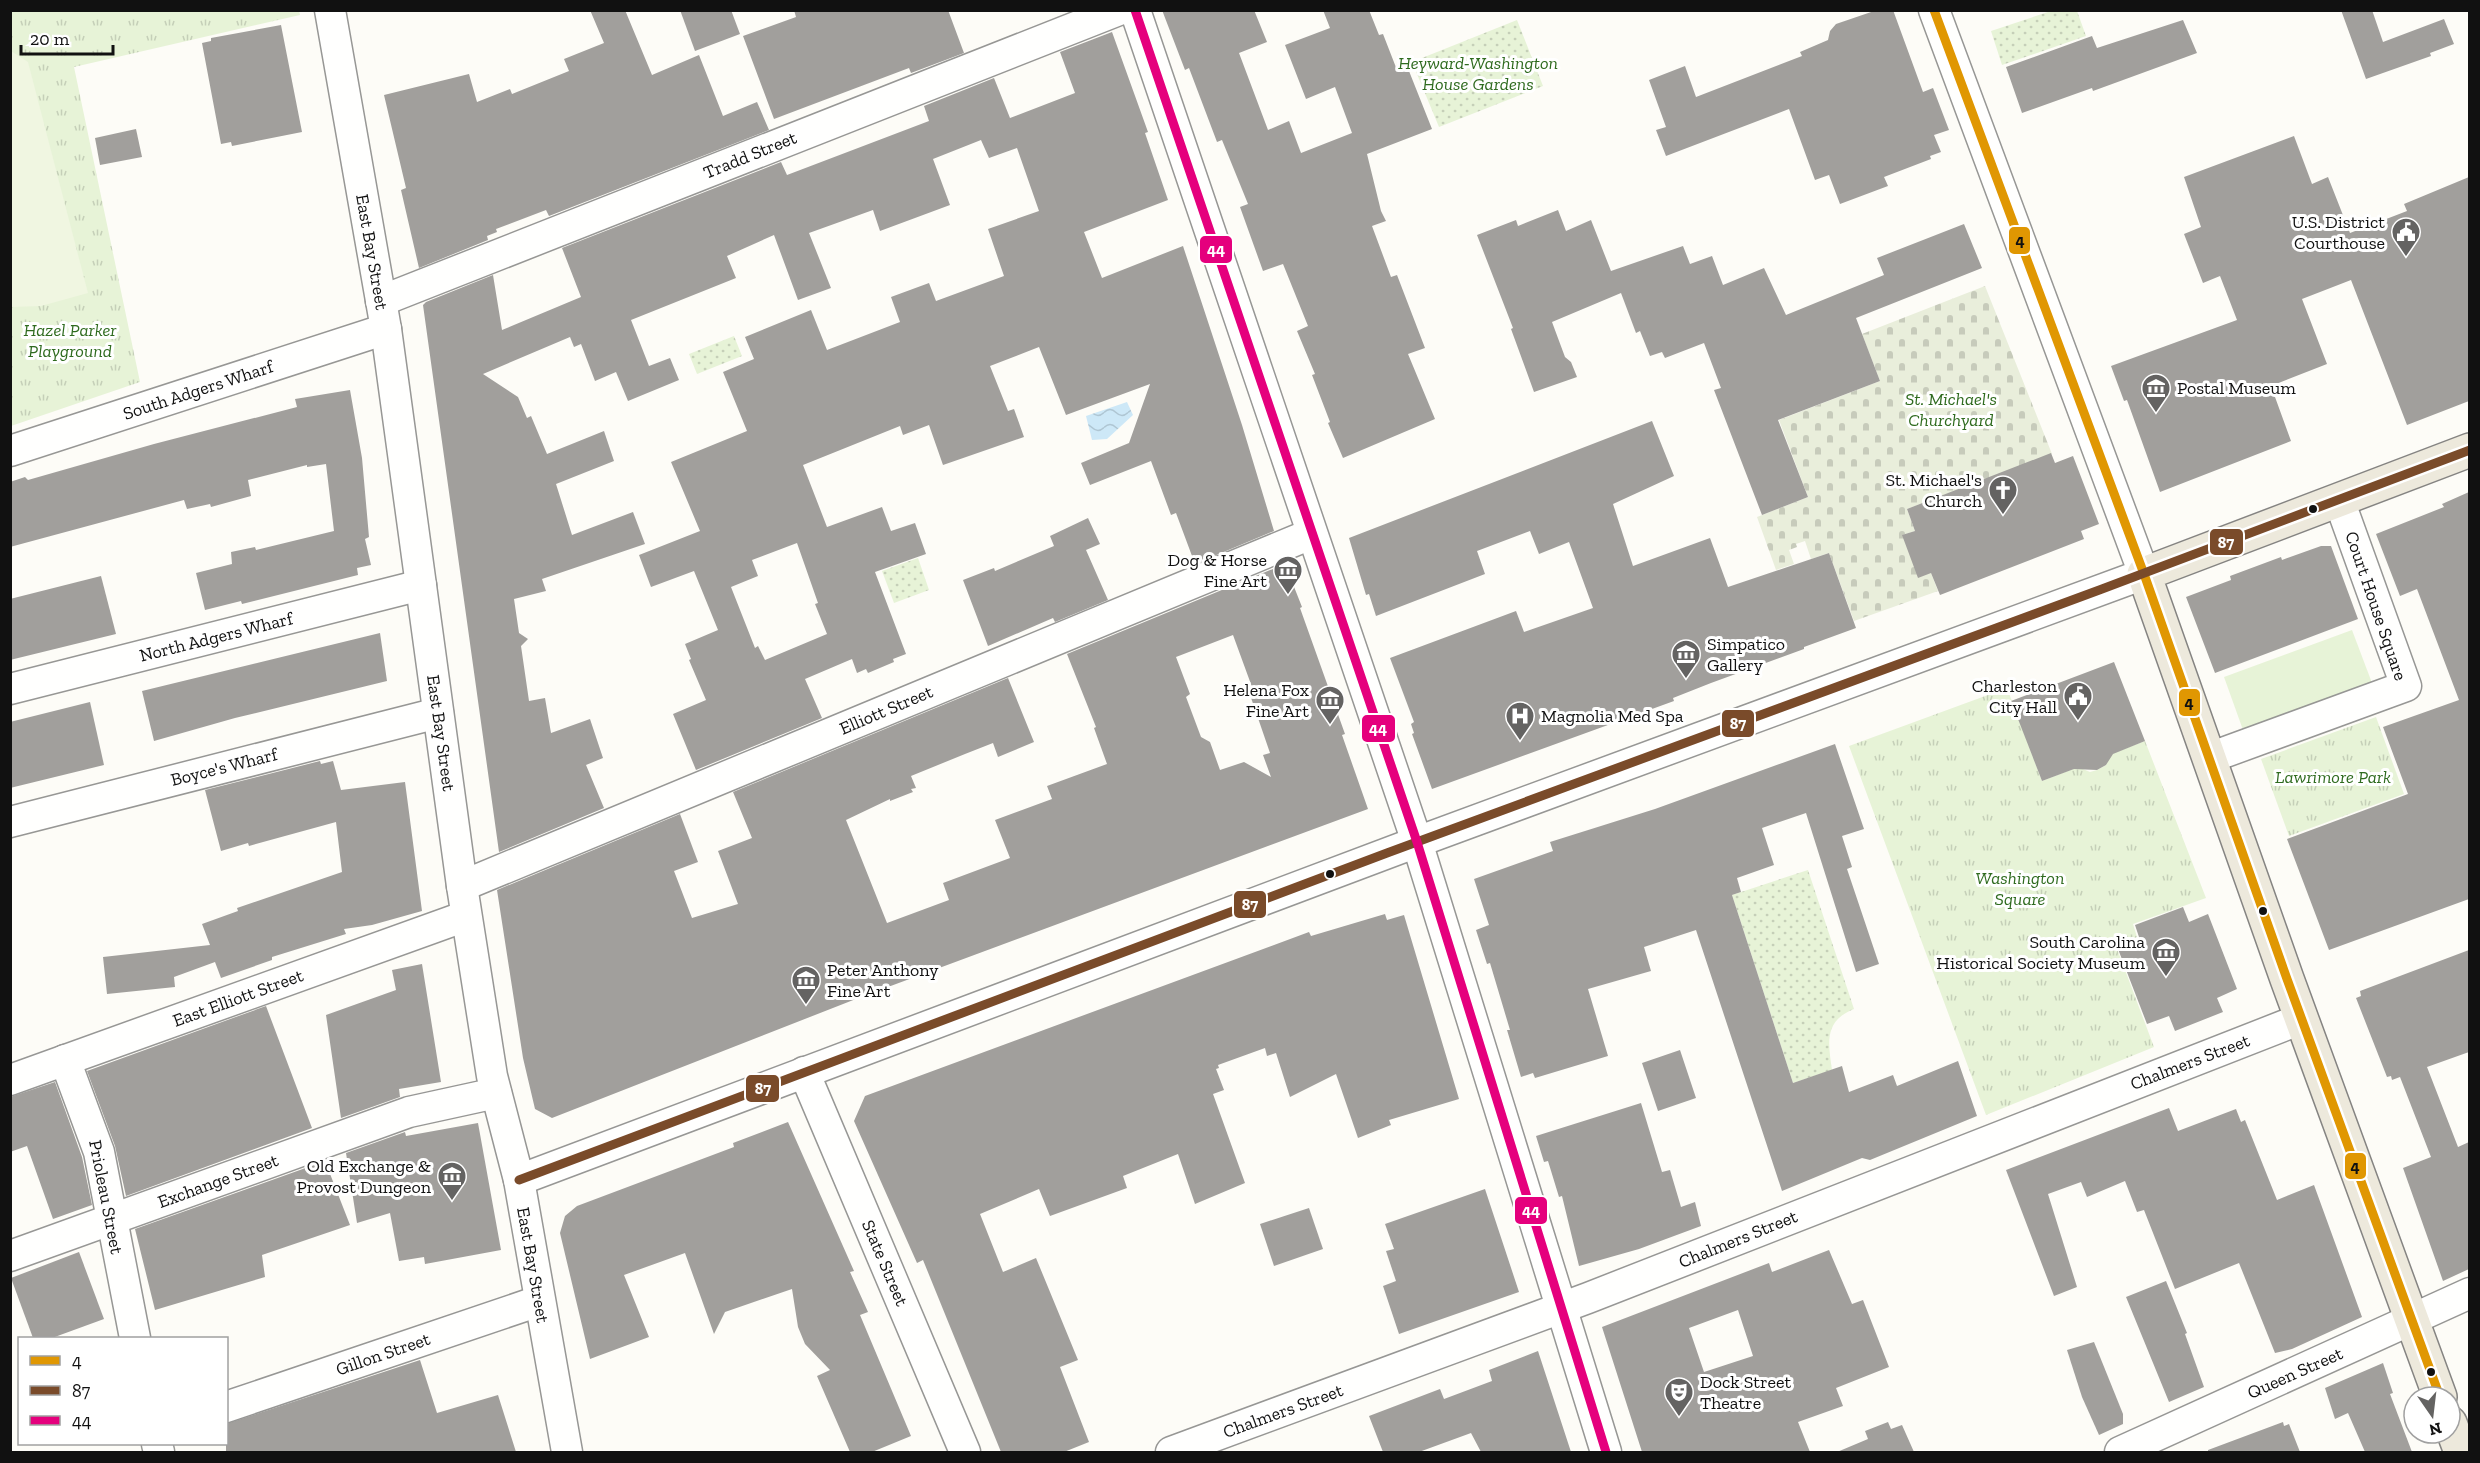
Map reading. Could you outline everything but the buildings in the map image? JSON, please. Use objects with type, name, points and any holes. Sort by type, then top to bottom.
[{"type":"main road","points":[[2436,1385],[2301,1018],[2144,574],[2469,450]]},
{"type":"street","name":"East Bay Street","points":[[330,10],[383,315],[466,916],[496,1093],[519,1180],[567,1452]]},
{"type":"street","name":"Tradd Street","points":[[383,315],[1119,10]]},
{"type":"street","points":[[1135,10],[1417,842],[1606,1452]]},
{"type":"street","points":[[519,1180],[1417,842],[2144,574],[1934,10]]},
{"type":"street","name":"South Adgers Wharf","points":[[10,451],[383,315]]},
{"type":"street","name":"Court House Square","points":[[2210,758],[2406,686],[2339,500]]},
{"type":"street","name":"Elliott Street","points":[[462,886],[1311,534]]},
{"type":"street","name":"North Adgers Wharf","points":[[10,689],[421,585]]},
{"type":"street","name":"Boyce's Wharf","points":[[10,822],[438,713]]},
{"type":"street","name":"East Elliott Street","points":[[10,1080],[466,916]]},
{"type":"street","name":"Chalmers Street","points":[[1171,1452],[1561,1309],[2301,1018]]},
{"type":"street","name":"Prioleau Street","points":[[65,1060],[93,1133],[135,1337]]},
{"type":"street","name":"State Street","points":[[804,1072],[965,1452]]},
{"type":"street","name":"Exchange Street","points":[[10,1256],[409,1112],[496,1093]]},
{"type":"street","name":"Queen Street","points":[[2120,1452],[2469,1293]]},
{"type":"street","name":"Gillon Street","points":[[228,1406],[539,1301]]},
{"type":"green space","name":"Hazel Parker Playground","points":[[299,10],[300,15],[74,67],[140,382],[11,426],[10,11]]},
{"type":"green space","points":[[2051,11],[2077,11],[2086,36],[2002,65],[1991,31]]},
{"type":"green space","name":"Heyward-Washington House Gardens","points":[[1517,20],[1543,86],[1439,127],[1412,62]]},
{"type":"green space","points":[[11,51],[28,62],[88,293],[41,306],[11,307]]},
{"type":"green space","name":"St. Michael's Churchyard","points":[[1985,286],[2052,454],[1907,509],[1915,531],[1903,535],[1931,573],[1938,591],[1854,621],[1829,553],[1811,559],[1805,541],[1789,550],[1794,564],[1776,570],[1757,517],[1808,497],[1779,420],[1880,381],[1862,334]]},
{"type":"green space","points":[[734,336],[742,356],[697,374],[689,354]]},
{"type":"green space","points":[[918,558],[929,590],[894,603],[882,571]]},
{"type":"green space","points":[[2352,630],[2372,683],[2243,730],[2224,677]]},
{"type":"green space","name":"Washington Square","points":[[2007,688],[2042,781],[2078,767],[2090,772],[2097,770],[2106,765],[2111,754],[2145,741],[2206,898],[2133,924],[2137,937],[2116,946],[2154,1047],[1986,1115],[1849,746]]},
{"type":"green space","name":"Lawrimore Park","points":[[2376,717],[2404,794],[2289,836],[2261,759]]},
{"type":"green space","points":[[1808,870],[1854,1009],[1837,1020],[1830,1033],[1832,1070],[1793,1083],[1732,895]]},
{"type":"water","points":[[1127,402],[1133,415],[1107,439],[1092,440],[1086,416]]},
{"type":"transit line","name":"44","points":[[1135,10],[1417,842],[1606,1452]]},
{"type":"transit line","name":"4","points":[[1934,10],[2144,574],[2287,979],[2436,1385]]},
{"type":"transit line","name":"87","points":[[519,1180],[1387,853],[2102,589],[2470,450]]},
{"type":"place","name":"U.S. District Courthouse","points":[[2406,258]]},
{"type":"place","name":"Postal Museum","points":[[2156,414]]},
{"type":"place","name":"St. Michael's Church","points":[[2003,516]]},
{"type":"place","name":"Dog & Horse Fine Art","points":[[1288,596]]},
{"type":"place","name":"Simpatico Gallery","points":[[1686,680]]},
{"type":"place","name":"Charleston City Hall","points":[[2078,722]]},
{"type":"place","name":"Helena Fox Fine Art","points":[[1330,726]]},
{"type":"place","name":"Magnolia Med Spa","points":[[1520,742]]},
{"type":"place","name":"South Carolina Historical Society Museum","points":[[2166,978]]},
{"type":"place","name":"Peter Anthony Fine Art","points":[[806,1006]]},
{"type":"place","name":"Old Exchange & Provost Dungeon","points":[[452,1202]]},
{"type":"place","name":"Dock Street Theatre","points":[[1679,1418]]}]
